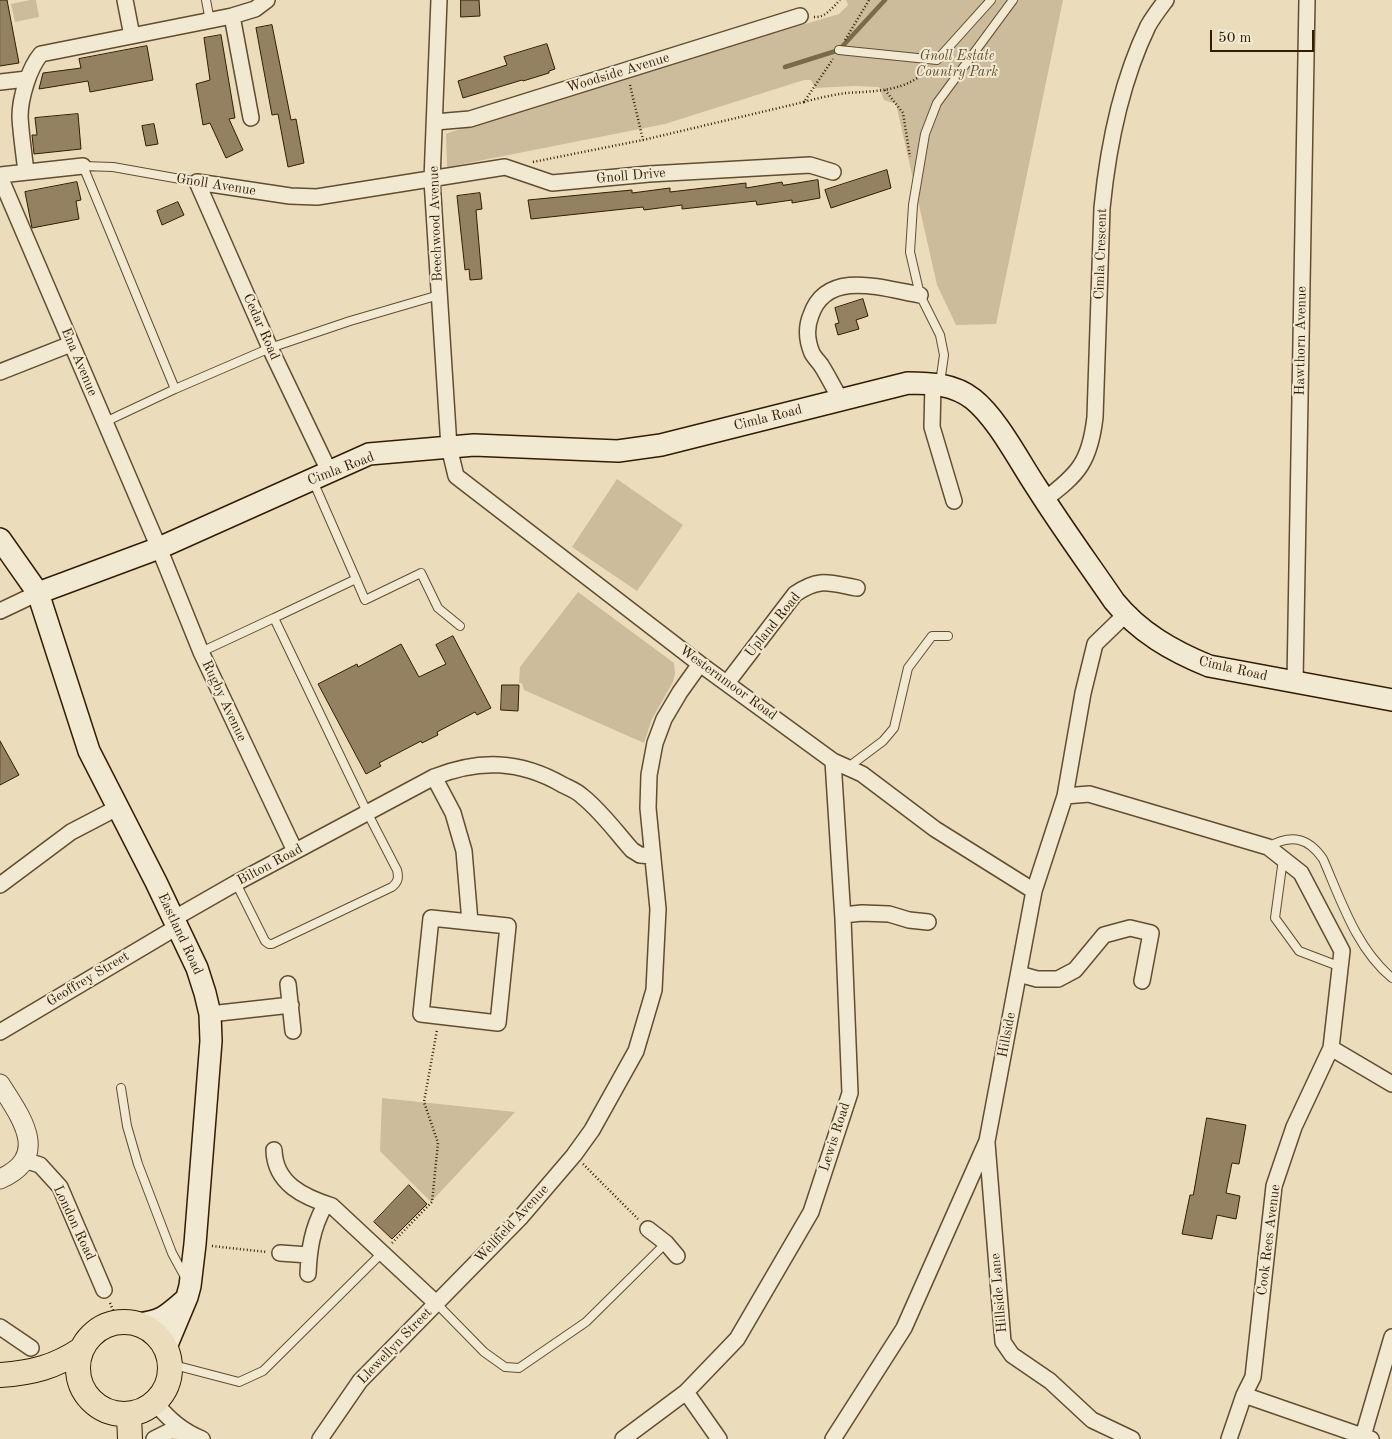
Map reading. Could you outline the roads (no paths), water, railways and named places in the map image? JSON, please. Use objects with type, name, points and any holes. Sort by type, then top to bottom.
[{"type":"main road","name":"Cimla Road","points":[[38,593],[160,548],[369,454],[474,446],[618,451],[661,445],[908,383],[936,383],[972,398],[989,414],[1044,500],[1125,615],[1150,636],[1182,655],[1209,666],[1392,700]]},
{"type":"main road","name":"Eastland Road","points":[[0,539],[38,593],[89,751],[156,882],[197,968],[210,1014],[211,1041],[196,1244],[188,1292],[168,1356]]},
{"type":"main road","points":[[128,1323],[149,1329],[158,1337],[168,1356],[169,1379],[164,1392],[155,1403],[140,1412],[129,1415],[107,1412],[96,1406],[87,1397],[81,1386],[78,1367],[82,1349],[88,1338],[97,1330],[107,1325],[128,1323],[155,1322],[165,1316],[188,1292]]},
{"type":"main road","points":[[0,1375],[17,1374],[53,1366],[82,1349]]},
{"type":"main road","points":[[53,1366],[81,1386]]},
{"type":"main road","points":[[129,1415],[130,1439]]},
{"type":"street","points":[[125,0],[132,36]]},
{"type":"street","points":[[26,172],[20,116],[27,79],[33,64],[41,54],[232,16],[255,9],[267,0]]},
{"type":"street","name":"Beechwood Avenue","points":[[439,0],[432,180],[449,447]]},
{"type":"street","name":"Cimla Crescent","points":[[1044,500],[1065,484],[1083,464],[1093,440],[1102,208],[1105,178],[1117,118],[1134,60],[1149,24],[1166,0]]},
{"type":"street","name":"Hawthorn Avenue","points":[[1295,682],[1307,0]]},
{"type":"street","points":[[232,16],[251,118]]},
{"type":"street","name":"Woodside Avenue","points":[[435,122],[470,119],[800,16]]},
{"type":"street","points":[[0,82],[27,79]]},
{"type":"street","name":"Gnoll Drive","points":[[432,180],[504,167],[552,183],[649,174],[810,165],[833,172]]},
{"type":"street","name":"Gnoll Avenue","points":[[0,176],[83,166]]},
{"type":"street","name":"Ena Avenue","points":[[0,176],[160,548]]},
{"type":"street","name":"Gnoll Avenue","points":[[197,182],[290,196],[317,197],[432,180]]},
{"type":"street","name":"Cedar Road","points":[[197,182],[270,348],[321,475]]},
{"type":"street","points":[[840,399],[822,366],[812,354],[808,338],[808,322],[813,307],[823,295],[838,288],[853,285],[867,284],[920,295]]},
{"type":"street","points":[[0,372],[71,344]]},
{"type":"street","points":[[936,383],[932,427],[954,501]]},
{"type":"street","name":"Westernmoor Road","points":[[449,447],[456,476],[700,664],[833,761],[862,774],[935,829],[1034,891]]},
{"type":"street","name":"Rugby Avenue","points":[[160,548],[201,652],[296,851]]},
{"type":"street","name":"Upland Road","points":[[728,683],[795,594],[808,585],[823,582],[857,588]]},
{"type":"street","points":[[0,611],[38,593]]},
{"type":"street","name":"Hillside","points":[[833,1439],[904,1328],[987,1141],[1034,891],[1065,796],[1083,693],[1095,644],[1125,615]]},
{"type":"street","name":"Wellfield Avenue","points":[[436,1303],[521,1217],[574,1155],[592,1130],[636,1051],[654,990],[658,909],[648,808],[649,775],[655,743],[664,719],[700,664]]},
{"type":"street","name":"Lewis Road","points":[[623,1439],[686,1392],[737,1339],[811,1212],[850,1093],[843,915],[833,761]]},
{"type":"street","points":[[367,812],[434,777],[452,770],[477,764],[500,764],[527,769],[554,780],[582,795],[632,850],[640,855],[652,856]]},
{"type":"street","points":[[434,777],[453,813],[464,851],[470,922]]},
{"type":"street","name":"Cook Rees Avenue","points":[[1065,796],[1089,794],[1268,847],[1301,873],[1342,951],[1332,1048],[1294,1127],[1274,1186],[1253,1377],[1244,1395],[1229,1439]]},
{"type":"street","points":[[0,885],[71,832],[118,808]]},
{"type":"street","name":"Bilton Road","points":[[175,923],[236,883],[367,812]]},
{"type":"street","points":[[843,915],[862,913],[889,914],[909,920],[928,922]]},
{"type":"street","points":[[431,918],[470,922],[508,926],[498,1023],[421,1014],[431,918]]},
{"type":"street","name":"Geoffrey Street","points":[[0,1032],[175,923]]},
{"type":"street","points":[[1018,974],[1037,979],[1058,979],[1075,970],[1104,935],[1130,928],[1151,933],[1142,981]]},
{"type":"street","points":[[288,984],[294,1031]]},
{"type":"street","points":[[210,1014],[291,1005]]},
{"type":"street","points":[[1332,1048],[1392,1084]]},
{"type":"street","points":[[0,1084],[25,1126],[29,1140],[24,1160],[15,1170],[0,1179]]},
{"type":"street","name":"Hillside Lane","points":[[987,1141],[1003,1342],[1012,1355],[1050,1381],[1092,1420],[1132,1439]]},
{"type":"street","points":[[274,1150],[274,1161],[281,1176],[293,1188],[310,1199],[332,1206],[436,1303]]},
{"type":"street","name":"London Road","points":[[24,1160],[40,1165],[60,1187],[104,1290]]},
{"type":"street","points":[[308,1274],[309,1255],[315,1223],[324,1207],[332,1206]]},
{"type":"street","points":[[648,1229],[666,1243],[677,1256]]},
{"type":"street","points":[[280,1253],[309,1255]]},
{"type":"street","name":"Llewellyn Street","points":[[320,1439],[360,1381],[436,1303]]},
{"type":"street","points":[[0,1328],[31,1348]]},
{"type":"street","points":[[1244,1395],[1367,1438],[1392,1337]]},
{"type":"street","points":[[686,1392],[719,1439]]},
{"type":"street","points":[[155,1403],[166,1416],[185,1432],[202,1439]]},
{"type":"street","points":[[154,1439],[170,1431],[185,1432]]},
{"type":"lane","points":[[206,0],[210,21]]},
{"type":"lane","points":[[839,50],[937,60],[991,0]]},
{"type":"lane","points":[[936,383],[944,355],[940,335],[920,295],[910,252],[913,206],[925,134],[937,103],[1013,0]]},
{"type":"lane","points":[[83,166],[175,389]]},
{"type":"lane","name":"Gnoll Avenue","points":[[83,166],[113,167],[197,182]]},
{"type":"lane","points":[[105,422],[270,348],[350,321],[439,295]]},
{"type":"lane","points":[[321,475],[356,579],[365,600],[422,572],[438,608],[460,626]]},
{"type":"lane","points":[[201,652],[356,579]]},
{"type":"lane","points":[[236,883],[265,940],[269,944],[392,887],[397,883],[399,877],[274,618]]},
{"type":"lane","points":[[847,768],[883,741],[894,728],[908,668],[932,636],[948,636]]},
{"type":"lane","points":[[1268,847],[1280,841],[1290,839],[1304,841],[1317,850],[1323,859],[1353,929],[1382,970],[1392,978]]},
{"type":"lane","points":[[1283,858],[1275,918],[1299,951],[1341,967]]},
{"type":"lane","points":[[121,1088],[126,1126],[138,1164],[188,1292]]},
{"type":"lane","points":[[436,1303],[484,1352],[505,1367],[519,1368],[586,1322],[666,1243]]},
{"type":"lane","points":[[168,1356],[239,1382],[263,1371],[382,1253]]},
{"type":"waterway","points":[[785,67],[839,50],[885,0]]},
{"type":"park label","name":"Gnoll Estate Country Park","points":[[957,64]]}]
